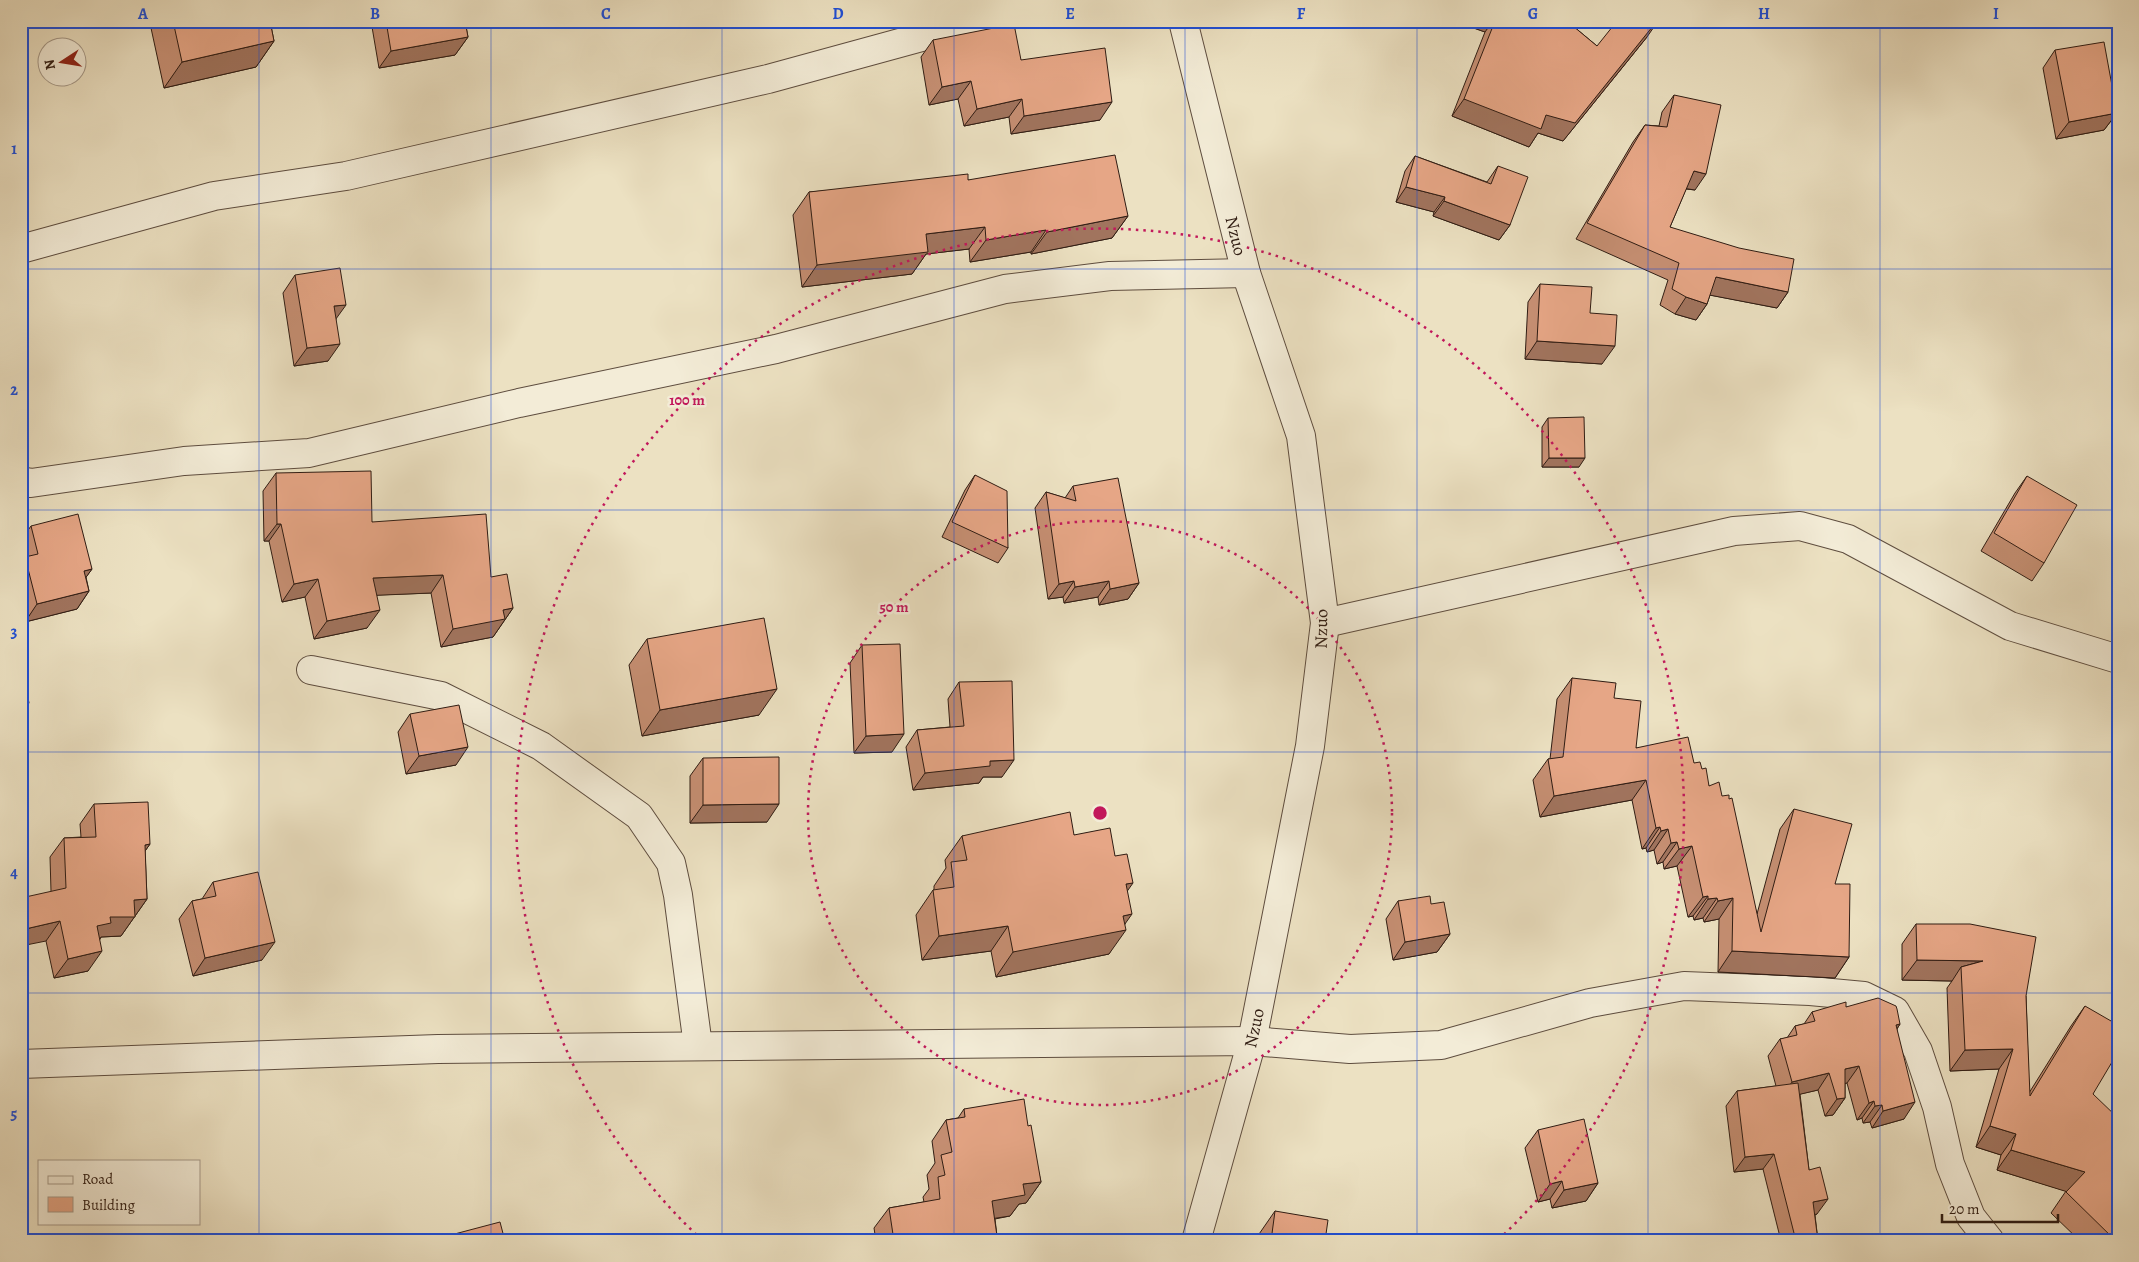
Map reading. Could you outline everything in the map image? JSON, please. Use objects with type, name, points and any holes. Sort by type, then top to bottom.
[{"type":"street","points":[[21,249],[214,196],[346,176],[768,79],[980,21]]},
{"type":"street","name":"Nzuo","points":[[1183,21],[1246,272],[1301,436],[1325,624],[1310,746],[1252,1041],[1196,1241]]},
{"type":"street","points":[[21,481],[31,483],[184,461],[309,453],[520,403],[776,349],[1006,289],[1110,276],[1246,272]]},
{"type":"street","points":[[1325,624],[1734,531],[1800,526],[1848,539],[2010,626],[2118,659]]},
{"type":"street","points":[[311,670],[441,696],[541,746],[640,816],[671,863],[678,895],[698,1046]]},
{"type":"street","points":[[21,1064],[438,1049],[698,1046],[1252,1041],[1350,1049],[1441,1045],[1533,1021],[1590,1003],[1684,986],[1810,991],[1864,996],[1895,1011],[1918,1051],[1936,1108],[1950,1164],[1971,1217],[1990,1241]]},
{"type":"building","points":[[173,21],[270,21],[274,41],[182,62]]},
{"type":"building","points":[[386,21],[465,21],[468,37],[391,51]]},
{"type":"building","points":[[1495,21],[1567,21],[1597,46],[1617,21],[1657,21],[1575,123],[1546,115],[1541,129],[1464,99]]},
{"type":"building","points":[[1014,24],[1021,60],[1105,48],[1112,102],[1024,116],[1022,99],[977,109],[971,81],[942,87],[933,40]]},
{"type":"building","points":[[2104,42],[2117,113],[2069,122],[2055,50]]},
{"type":"building","points":[[1674,95],[1721,105],[1706,174],[1694,171],[1670,227],[1739,248],[1794,259],[1788,292],[1716,277],[1707,304],[1686,297],[1672,289],[1679,263],[1587,223],[1645,125],[1667,127]]},
{"type":"building","points":[[1115,155],[1128,216],[1047,232],[1046,230],[986,240],[985,227],[926,234],[928,252],[817,265],[809,192],[968,174],[968,180]]},
{"type":"building","points":[[1415,156],[1491,184],[1498,166],[1528,177],[1510,225],[1444,201],[1445,197],[1406,187]]},
{"type":"building","points":[[340,268],[346,305],[334,306],[340,344],[307,348],[295,275]]},
{"type":"building","points":[[1540,284],[1592,287],[1590,313],[1617,315],[1615,346],[1537,341]]},
{"type":"building","points":[[1584,417],[1585,458],[1549,458],[1548,418]]},
{"type":"building","points":[[371,471],[372,522],[486,514],[491,577],[507,574],[513,608],[503,610],[505,619],[453,629],[443,575],[373,578],[380,610],[327,621],[318,579],[294,584],[281,524],[277,524],[276,473]]},
{"type":"building","points":[[975,475],[1007,491],[1008,548],[952,522]]},
{"type":"building","points":[[2027,476],[2077,505],[2044,563],[1994,533]]},
{"type":"building","points":[[1118,478],[1139,583],[1110,589],[1109,581],[1075,587],[1074,581],[1059,584],[1046,492],[1076,501],[1073,486]]},
{"type":"building","points":[[78,514],[92,569],[84,571],[89,591],[37,604],[25,557],[38,554],[31,526]]},
{"type":"building","points":[[764,618],[777,689],[660,710],[647,639]]},
{"type":"building","points":[[900,644],[904,734],[866,736],[862,645]]},
{"type":"building","points":[[21,666],[29,703],[21,704]]},
{"type":"building","points":[[1572,678],[1616,683],[1614,698],[1641,701],[1636,748],[1688,737],[1694,763],[1700,762],[1702,769],[1706,768],[1709,786],[1719,782],[1722,796],[1729,795],[1729,799],[1732,798],[1761,932],[1794,809],[1852,824],[1835,884],[1850,884],[1849,957],[1732,951],[1733,898],[1718,901],[1717,898],[1708,899],[1708,896],[1703,897],[1692,846],[1679,849],[1677,842],[1671,843],[1668,829],[1661,831],[1660,827],[1656,828],[1646,780],[1554,796],[1548,759],[1563,757]]},
{"type":"building","points":[[1012,681],[1014,760],[990,761],[990,766],[925,773],[917,730],[964,726],[959,682]]},
{"type":"building","points":[[459,705],[468,747],[419,756],[410,714]]},
{"type":"building","points":[[779,757],[779,804],[703,805],[703,758]]},
{"type":"building","points":[[148,802],[150,844],[145,845],[147,899],[134,900],[135,917],[110,917],[111,923],[97,926],[102,951],[68,959],[60,921],[21,930],[21,898],[66,888],[64,838],[96,837],[94,804]]},
{"type":"building","points":[[1070,812],[1074,835],[1110,828],[1115,856],[1127,854],[1133,883],[1126,884],[1132,914],[1123,916],[1126,930],[1013,952],[1008,926],[939,936],[933,890],[954,887],[951,862],[967,860],[962,836]]},
{"type":"building","points":[[258,872],[275,942],[205,958],[192,901],[216,896],[213,882]]},
{"type":"building","points":[[1430,896],[1431,904],[1444,902],[1450,934],[1405,942],[1398,901]]},
{"type":"building","points":[[1916,924],[1970,924],[2036,937],[2026,996],[2030,1096],[2085,1006],[2118,1025],[2118,1052],[2093,1094],[2118,1118],[2118,1241],[2066,1192],[2085,1172],[2011,1150],[2016,1134],[1990,1126],[2013,1049],[1965,1050],[1961,967],[1983,961],[1917,960]]},
{"type":"building","points":[[1878,998],[1896,1006],[1900,1024],[1896,1025],[1915,1102],[1883,1111],[1882,1105],[1875,1106],[1874,1101],[1869,1103],[1859,1066],[1845,1069],[1845,1098],[1837,1099],[1829,1073],[1792,1082],[1780,1039],[1797,1035],[1795,1026],[1815,1021],[1812,1012],[1846,1002],[1846,1007]]},
{"type":"building","points":[[1798,1083],[1809,1170],[1820,1167],[1828,1199],[1813,1202],[1818,1241],[1796,1241],[1774,1154],[1745,1157],[1737,1091]]},
{"type":"building","points":[[1024,1099],[1028,1126],[1031,1125],[1041,1182],[1023,1184],[1025,1195],[992,1201],[997,1236],[969,1241],[894,1241],[889,1208],[940,1199],[938,1177],[945,1175],[941,1155],[952,1152],[946,1120],[965,1117],[964,1109]]},
{"type":"building","points":[[1584,1119],[1598,1183],[1564,1190],[1562,1181],[1550,1184],[1538,1130]]},
{"type":"building","points":[[1275,1211],[1328,1220],[1325,1241],[1271,1241]]},
{"type":"building","points":[[500,1222],[505,1241],[449,1241],[447,1236]]}]
